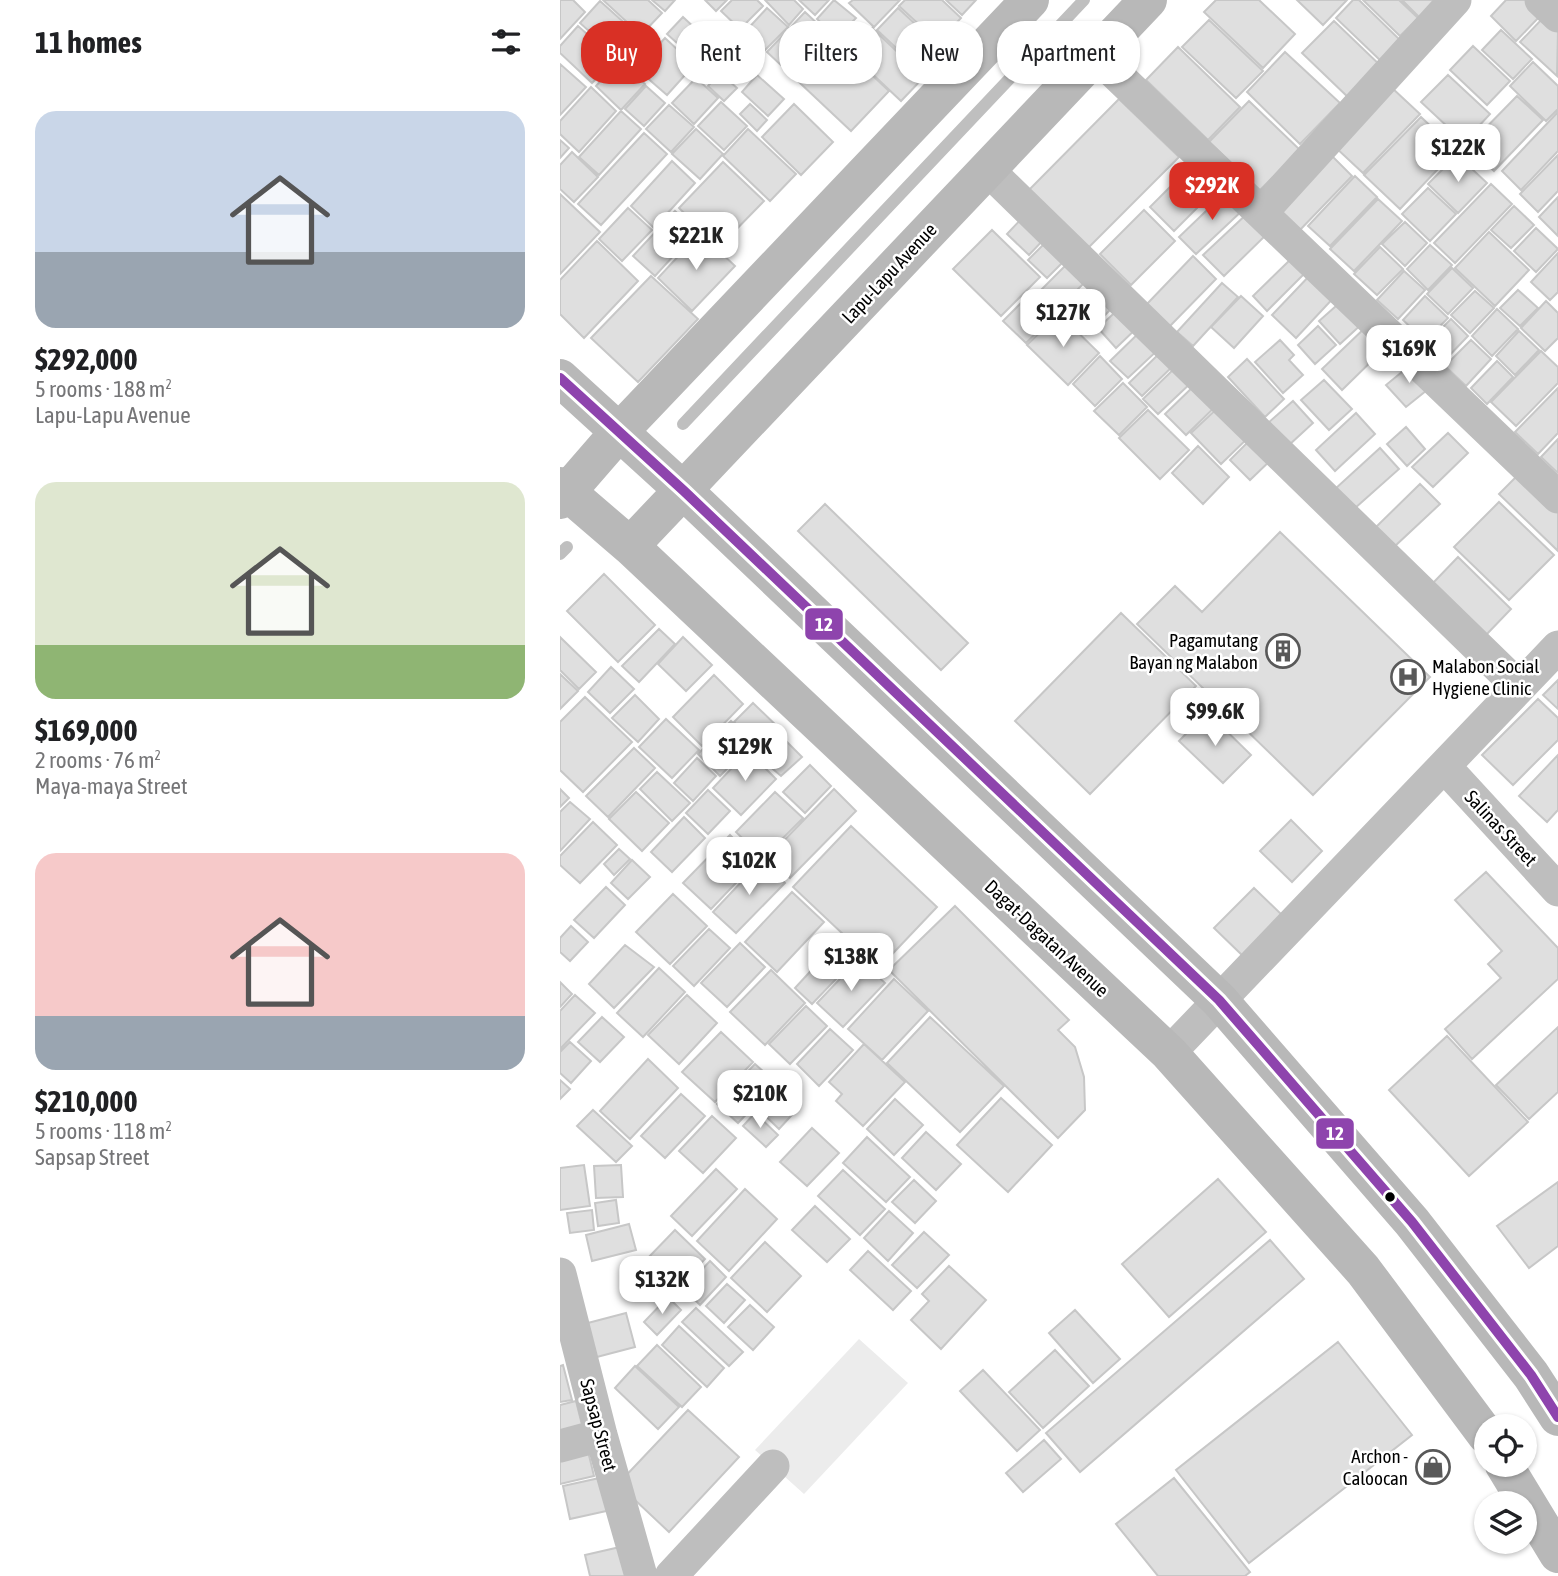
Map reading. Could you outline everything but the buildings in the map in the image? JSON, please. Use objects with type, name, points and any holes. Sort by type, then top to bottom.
[{"type":"main road","points":[[562,493],[1030,0]]},
{"type":"main road","name":"Lapu-Lapu Avenue","points":[[1128,21],[1148,0]]},
{"type":"main road","name":"Lapu-Lapu Avenue","points":[[630,546],[1068,84]]},
{"type":"main road","points":[[560,378],[684,491],[1219,1000],[1412,1222],[1531,1375],[1558,1418]]},
{"type":"main road","name":"Dagat-Dagatan Avenue","points":[[562,493],[630,546],[1169,1053],[1363,1269],[1474,1419]]},
{"type":"main road","points":[[1511,1477],[1558,1554]]},
{"type":"street","points":[[1262,212],[1455,0]]},
{"type":"street","points":[[1541,0],[1558,16]]},
{"type":"street","points":[[1127,84],[1558,497]]},
{"type":"street","points":[[987,169],[1519,687]]},
{"type":"street","points":[[1169,1053],[1558,647]]},
{"type":"street","name":"Salinas Street","points":[[1444,766],[1558,890]]},
{"type":"street","name":"Sapsap Street","points":[[563,1294],[640,1576]]},
{"type":"street","points":[[560,1446],[601,1435]]},
{"type":"street","points":[[671,1576],[773,1466]]},
{"type":"shaded area","points":[[859,1339],[908,1383],[804,1494],[755,1450]]},
{"type":"waterway","points":[[683,424],[1084,0]]},
{"type":"waterway","points":[[560,554],[567,547]]},
{"type":"transit line","name":"12","points":[[560,378],[684,491],[1219,1000],[1412,1222],[1531,1375],[1558,1417]]},
{"type":"place","name":"Pagamutang Bayan ng Malabon","points":[[1283,651]]},
{"type":"place","name":"Malabon Social Hygiene Clinic","points":[[1408,677]]},
{"type":"place","name":"Archon - Caloocan","points":[[1433,1467]]}]
